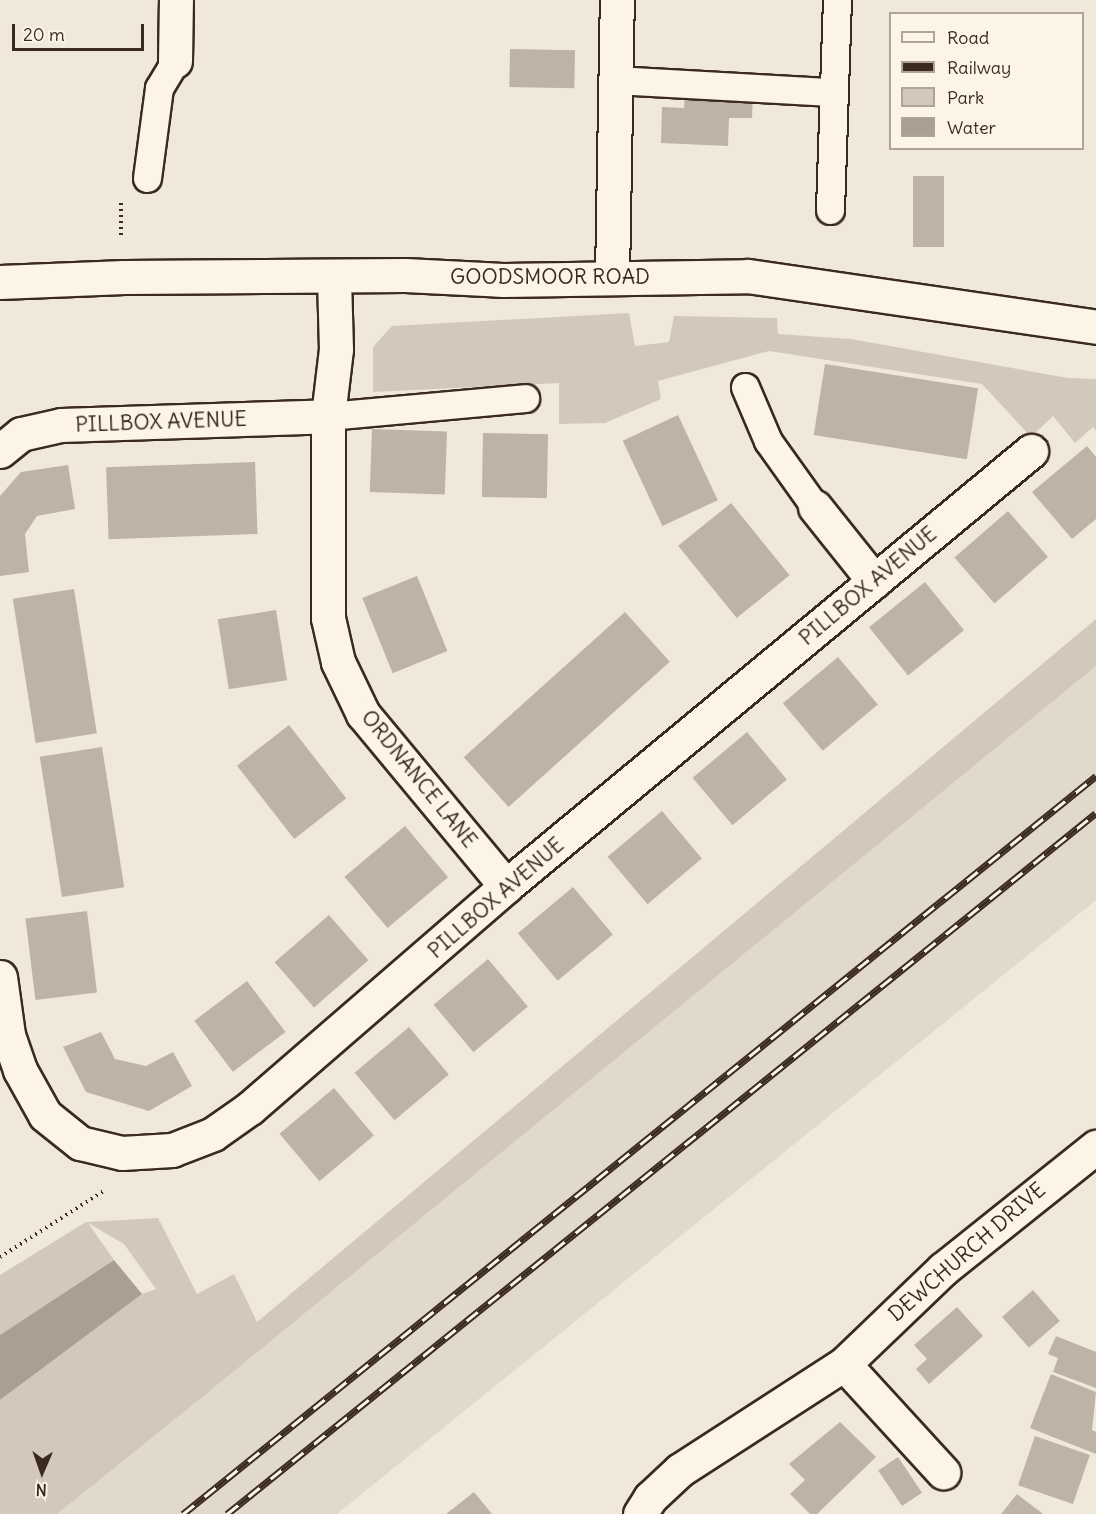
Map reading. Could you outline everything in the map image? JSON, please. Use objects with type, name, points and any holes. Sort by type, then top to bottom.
[{"type":"street","points":[[176,0],[176,61]]},
{"type":"street","points":[[612,277],[617,0]]},
{"type":"street","name":"GOODSMOOR ROAD","points":[[0,282],[124,277],[748,276],[1096,327]]},
{"type":"street","name":"ORDNANCE LANE","points":[[334,278],[336,349],[328,416],[328,618],[338,662],[363,714],[506,886]]},
{"type":"street","name":"PILLBOX AVENUE","points":[[0,451],[21,434],[61,425],[328,416]]},
{"type":"street","name":"PILLBOX AVENUE","points":[[0,977],[8,1035],[20,1070],[45,1115],[80,1143],[122,1153],[172,1149],[213,1134],[250,1108],[434,953],[506,886],[1031,451]]},
{"type":"street","points":[[815,507],[874,581]]},
{"type":"street","name":"DEWCHURCH DRIVE","points":[[640,1514],[650,1498],[680,1470],[844,1364],[942,1269],[1096,1147]]},
{"type":"street","points":[[844,1364],[943,1472]]},
{"type":"lane","points":[[830,210],[832,92],[837,0]]},
{"type":"lane","points":[[147,178],[159,88],[176,61]]},
{"type":"lane","points":[[615,80],[832,92]]},
{"type":"lane","points":[[745,387],[768,441],[815,507]]},
{"type":"lane","points":[[328,416],[525,398]]},
{"type":"path","points":[[0,1257],[111,1186],[122,1153]]},
{"type":"shaded area","points":[[1096,666],[1096,900],[337,1514],[57,1514]]},
{"type":"green space","points":[[629,313],[635,346],[669,342],[674,316],[777,318],[778,334],[851,339],[1068,378],[1096,379],[1096,431],[1093,427],[1075,443],[1053,416],[1031,437],[982,384],[769,351],[658,381],[661,399],[605,423],[559,424],[559,383],[373,392],[373,347],[392,326]]},
{"type":"green space","points":[[1096,619],[1096,666],[206,1394],[57,1514],[0,1514],[0,1400],[142,1294],[156,1289],[124,1244],[88,1223],[114,1260],[0,1335],[0,1275],[86,1222],[158,1218],[197,1294],[234,1274],[257,1322]]},
{"type":"water","points":[[114,1260],[142,1294],[0,1400],[0,1335]]},
{"type":"building","points":[[510,49],[575,50],[574,88],[509,87]]},
{"type":"building","points":[[685,92],[753,95],[752,118],[729,118],[728,146],[661,143],[662,107],[684,108]]},
{"type":"building","points":[[913,176],[944,176],[944,247],[913,247]]},
{"type":"building","points":[[825,364],[978,388],[967,459],[814,435]]},
{"type":"building","points":[[678,415],[718,500],[662,526],[623,441]]},
{"type":"building","points":[[372,429],[447,432],[445,495],[370,492]]},
{"type":"building","points":[[483,433],[548,434],[547,498],[482,497]]},
{"type":"building","points":[[1087,446],[1096,457],[1096,519],[1072,539],[1032,492]]},
{"type":"building","points":[[255,462],[258,534],[109,539],[106,467]]},
{"type":"building","points":[[68,465],[75,509],[37,516],[25,534],[29,572],[0,576],[0,496],[21,472]]},
{"type":"building","points":[[731,503],[790,575],[737,618],[678,546]]},
{"type":"building","points":[[1008,511],[1048,557],[994,604],[954,558]]},
{"type":"building","points":[[417,576],[447,651],[393,673],[362,598]]},
{"type":"building","points":[[925,582],[964,630],[908,675],[869,627]]},
{"type":"building","points":[[74,589],[97,733],[36,743],[13,599]]},
{"type":"building","points":[[276,610],[287,680],[229,689],[218,619]]},
{"type":"building","points":[[625,612],[670,662],[509,807],[464,757]]},
{"type":"building","points":[[838,657],[878,704],[823,751],[783,703]]},
{"type":"building","points":[[289,725],[346,798],[294,839],[237,766]]},
{"type":"building","points":[[747,732],[787,779],[732,825],[693,778]]},
{"type":"building","points":[[102,747],[124,887],[62,897],[40,757]]},
{"type":"building","points":[[662,811],[702,858],[647,904],[608,857]]},
{"type":"building","points":[[405,826],[448,877],[388,928],[344,877]]},
{"type":"building","points":[[573,887],[613,934],[558,981],[518,933]]},
{"type":"building","points":[[87,911],[97,992],[35,1000],[25,919]]},
{"type":"building","points":[[329,915],[368,960],[314,1008],[275,962]]},
{"type":"building","points":[[488,959],[528,1006],[473,1052],[434,1005]]},
{"type":"building","points":[[247,981],[286,1032],[233,1072],[194,1021]]},
{"type":"building","points":[[409,1027],[449,1074],[394,1120],[355,1073]]},
{"type":"building","points":[[101,1032],[115,1059],[146,1066],[173,1052],[192,1086],[149,1111],[86,1092],[63,1047]]},
{"type":"building","points":[[334,1088],[374,1135],[319,1181],[280,1134]]},
{"type":"building","points":[[1033,1290],[1060,1321],[1029,1348],[1002,1317]]},
{"type":"building","points":[[957,1307],[983,1336],[929,1384],[916,1369],[927,1359],[914,1345]]},
{"type":"building","points":[[1056,1336],[1096,1352],[1096,1388],[1053,1372],[1058,1358],[1048,1354]]},
{"type":"building","points":[[1051,1374],[1096,1392],[1092,1430],[1096,1432],[1096,1454],[1030,1428]]},
{"type":"building","points":[[840,1422],[876,1457],[817,1514],[810,1514],[790,1494],[805,1480],[789,1464]]},
{"type":"building","points":[[1035,1436],[1090,1455],[1073,1504],[1018,1485]]},
{"type":"building","points":[[898,1457],[922,1493],[902,1506],[878,1470]]},
{"type":"building","points":[[474,1492],[492,1514],[446,1514]]},
{"type":"building","points":[[1017,1494],[1043,1514],[1001,1514]]},
{"type":"railway","points":[[183,1514],[1096,776]]},
{"type":"railway","points":[[227,1514],[1096,813]]}]
